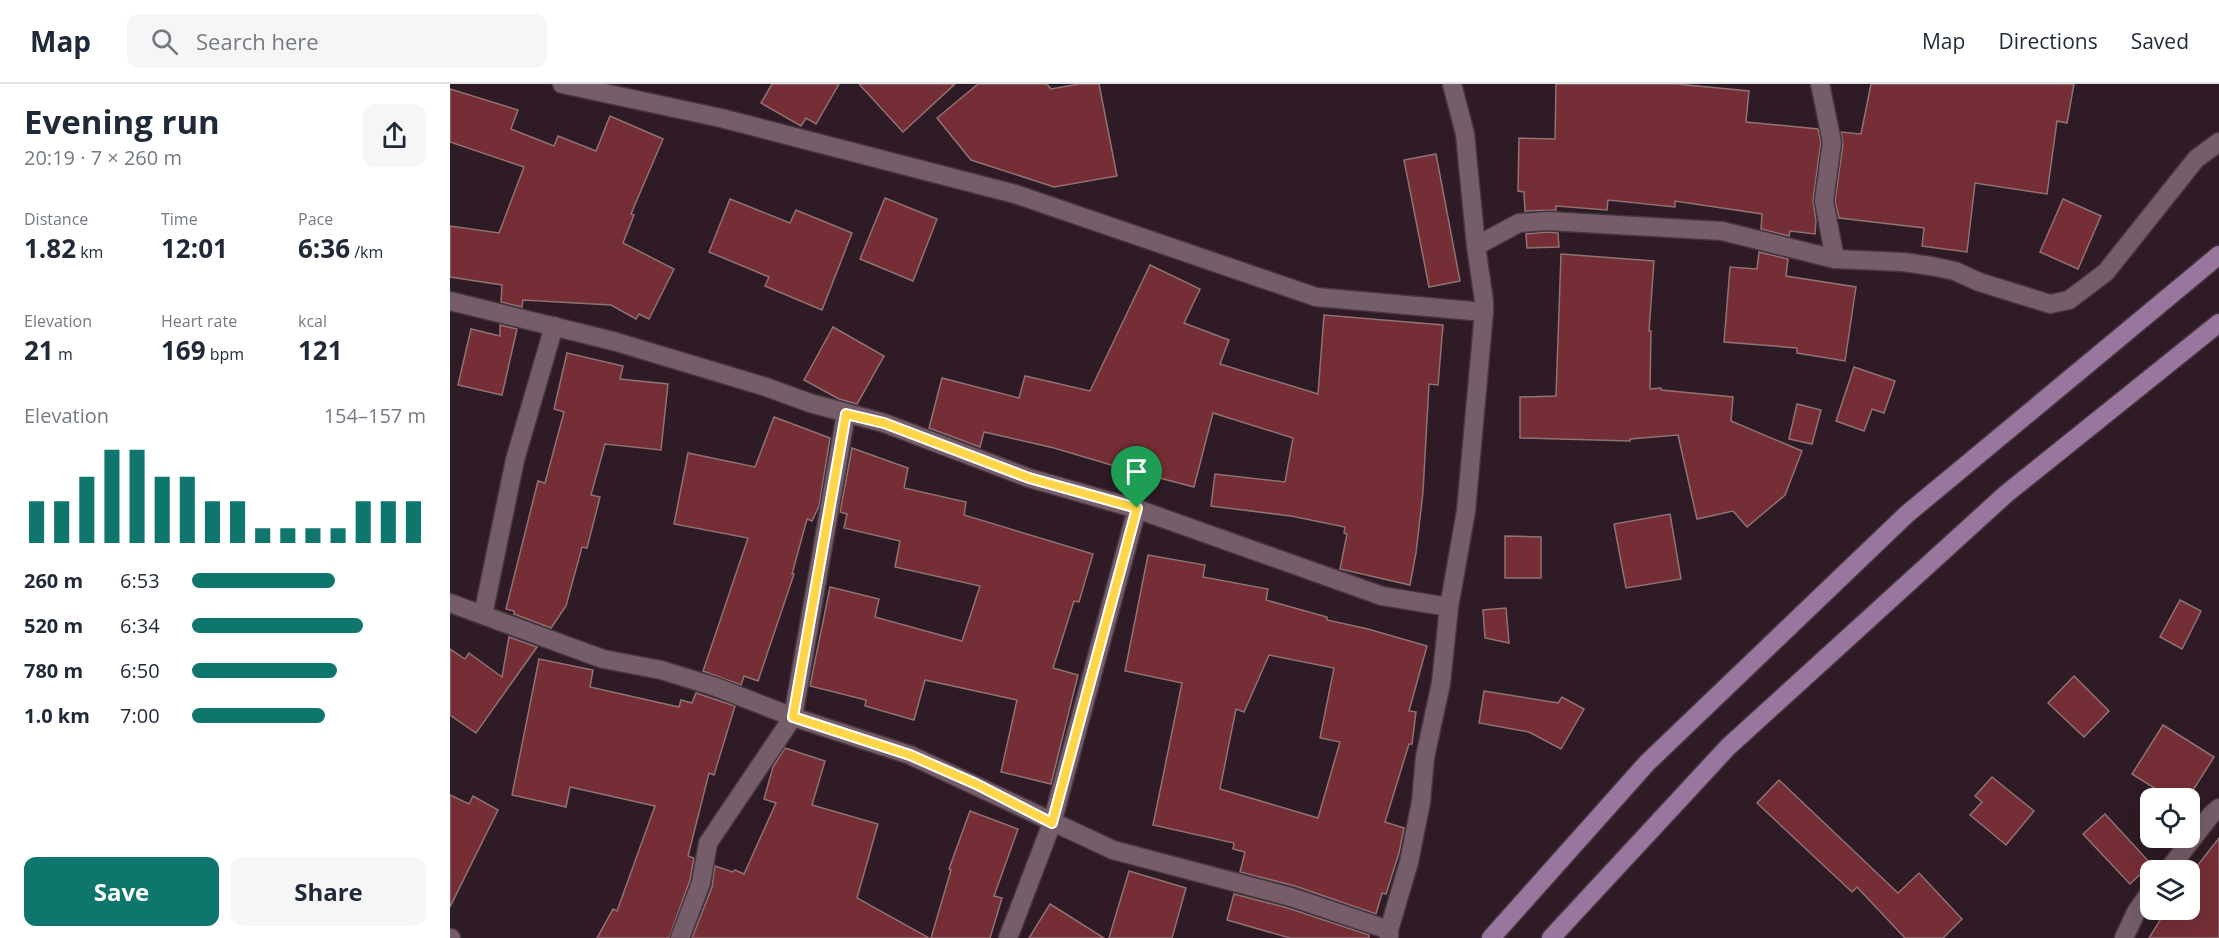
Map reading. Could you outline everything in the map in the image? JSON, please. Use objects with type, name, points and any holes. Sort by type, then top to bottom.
[{"type":"main road","points":[[1491,938],[1647,763],[1907,514],[2219,255]]},
{"type":"main road","points":[[1551,938],[1728,747],[2006,494],[2219,323]]},
{"type":"street","points":[[562,84],[721,118],[1015,194],[1316,297],[1484,312]]},
{"type":"street","points":[[450,603],[603,659],[672,673],[716,687],[793,717],[910,755],[1113,850],[1291,897],[1389,934],[1409,862],[1421,802],[1425,757],[1441,683],[1449,607],[1466,511],[1484,312],[1465,134],[1452,84]]},
{"type":"street","points":[[1820,84],[1832,142],[1824,201],[1834,260]]},
{"type":"street","points":[[1476,246],[1519,223],[1548,221],[1722,231],[1834,260],[1891,261],[1931,266],[2050,304],[2068,300],[2106,272],[2196,159],[2219,142]]},
{"type":"street","points":[[450,301],[613,341],[766,387],[846,414],[884,423],[1029,478],[1137,508],[1382,596],[1449,607]]},
{"type":"street","points":[[483,615],[515,460],[554,326]]},
{"type":"street","points":[[680,938],[702,883],[708,843],[793,717],[846,414]]},
{"type":"street","points":[[1008,938],[1052,823],[1137,508]]},
{"type":"street","points":[[2176,860],[2219,808]]},
{"type":"street","points":[[2124,938],[2140,906]]},
{"type":"building","points":[[772,84],[839,84],[816,124],[806,118],[801,126],[761,103]]},
{"type":"building","points":[[859,84],[955,84],[903,132]]},
{"type":"building","points":[[978,84],[1047,84],[1051,89],[1079,84],[1099,84],[1117,176],[1054,187],[971,160],[937,118]]},
{"type":"building","points":[[1556,84],[1677,84],[1749,91],[1746,122],[1818,129],[1821,142],[1813,200],[1815,234],[1790,231],[1789,236],[1761,229],[1762,214],[1675,201],[1675,207],[1608,200],[1607,210],[1556,206],[1556,210],[1525,211],[1524,192],[1518,191],[1519,138],[1555,139]]},
{"type":"building","points":[[1871,84],[2074,84],[2067,123],[2057,121],[2047,194],[1975,183],[1967,252],[1922,246],[1924,228],[1839,218],[1835,201],[1843,144],[1841,132],[1861,134]]},
{"type":"building","points":[[450,89],[518,110],[511,129],[554,146],[558,136],[596,151],[610,116],[663,139],[631,214],[634,215],[623,243],[674,269],[649,319],[639,314],[636,319],[611,305],[523,300],[522,307],[501,302],[502,285],[450,277],[450,226],[499,233],[524,167],[450,142]]},
{"type":"building","points":[[1436,154],[1460,281],[1429,287],[1404,160]]},
{"type":"building","points":[[885,198],[937,219],[913,281],[860,259]]},
{"type":"building","points":[[730,199],[790,223],[796,210],[852,233],[822,310],[765,286],[769,277],[709,252]]},
{"type":"building","points":[[2063,199],[2101,216],[2078,269],[2040,252]]},
{"type":"building","points":[[1558,233],[1559,247],[1527,248],[1526,234]]},
{"type":"building","points":[[1759,252],[1788,259],[1786,276],[1856,287],[1845,361],[1797,353],[1797,348],[1724,342],[1730,267],[1757,269]]},
{"type":"building","points":[[1561,254],[1654,261],[1649,331],[1651,331],[1650,389],[1661,388],[1661,390],[1733,397],[1731,421],[1802,451],[1785,495],[1747,527],[1733,511],[1697,519],[1678,435],[1630,439],[1630,441],[1520,438],[1520,397],[1556,396]]},
{"type":"building","points":[[1150,265],[1200,289],[1184,323],[1229,340],[1220,364],[1318,394],[1324,315],[1443,325],[1438,385],[1429,384],[1423,492],[1410,585],[1340,569],[1347,534],[1344,533],[1345,527],[1291,516],[1211,506],[1215,474],[1285,482],[1293,438],[1213,413],[1194,487],[1054,448],[984,432],[980,447],[929,428],[942,378],[1019,398],[1025,376],[1090,391]]},
{"type":"building","points":[[500,325],[517,329],[502,395],[458,385],[471,329],[500,336]]},
{"type":"building","points":[[833,327],[884,356],[857,404],[839,399],[804,380]]},
{"type":"building","points":[[567,353],[623,366],[620,379],[668,384],[661,450],[605,444],[591,495],[600,497],[587,548],[582,547],[566,606],[551,628],[506,609],[538,481],[545,483],[564,412],[554,409]]},
{"type":"building","points":[[1854,367],[1895,381],[1884,413],[1872,409],[1864,431],[1836,421]]},
{"type":"building","points":[[1797,404],[1821,410],[1812,444],[1789,439]]},
{"type":"building","points":[[774,417],[830,438],[819,506],[812,521],[807,519],[792,574],[794,574],[758,681],[744,676],[741,685],[703,671],[748,538],[674,524],[688,453],[755,467]]},
{"type":"building","points":[[852,448],[908,468],[904,488],[966,502],[964,515],[1093,554],[1079,602],[1074,601],[1053,668],[1078,675],[1051,784],[1001,772],[1017,700],[925,680],[914,720],[865,706],[866,700],[810,686],[830,587],[879,599],[875,617],[962,641],[980,586],[895,567],[900,541],[844,528],[847,514],[840,512]]},
{"type":"building","points":[[1670,514],[1681,579],[1626,588],[1614,524]]},
{"type":"building","points":[[1505,536],[1541,537],[1541,578],[1505,578]]},
{"type":"building","points":[[1148,555],[1205,565],[1203,577],[1268,589],[1266,600],[1327,617],[1327,620],[1427,646],[1409,711],[1416,712],[1412,744],[1409,744],[1385,822],[1404,828],[1386,894],[1382,893],[1376,914],[1295,886],[1240,872],[1245,852],[1233,849],[1234,843],[1153,825],[1182,683],[1125,671]],"holes":[[[1269,655],[1334,668],[1320,738],[1340,742],[1318,818],[1220,789],[1236,709],[1244,712]]]},
{"type":"building","points":[[2180,600],[2201,611],[2182,649],[2160,637]]},
{"type":"building","points":[[1506,608],[1509,643],[1485,638],[1483,610]]},
{"type":"building","points":[[509,637],[537,647],[476,733],[450,715],[450,649],[465,659],[469,653],[502,677]]},
{"type":"building","points":[[539,659],[593,670],[590,687],[679,707],[681,700],[692,703],[696,693],[735,706],[714,775],[709,773],[688,856],[694,858],[690,880],[669,938],[597,938],[613,909],[617,911],[655,806],[570,787],[566,807],[512,795]]},
{"type":"building","points":[[2074,676],[2109,711],[2084,737],[2048,703]]},
{"type":"building","points":[[1484,691],[1558,703],[1562,697],[1584,709],[1561,749],[1529,732],[1479,723]]},
{"type":"building","points":[[2163,725],[2214,757],[2194,788],[2154,788],[2132,774]]},
{"type":"building","points":[[785,748],[825,761],[812,805],[878,824],[857,898],[929,938],[692,938],[712,887],[715,866],[744,874],[776,803],[764,799],[773,767]]},
{"type":"building","points":[[1992,777],[2034,811],[2006,845],[1970,815],[1982,802],[1975,796]]},
{"type":"building","points":[[1779,780],[1898,893],[1919,873],[1962,919],[1943,938],[1905,938],[1857,887],[1852,892],[1757,803]]},
{"type":"building","points":[[450,795],[469,804],[473,796],[498,810],[450,907]]},
{"type":"building","points":[[970,811],[1018,829],[994,896],[1002,898],[990,938],[931,938],[951,870],[949,869]]},
{"type":"building","points":[[2105,814],[2147,860],[2140,860],[2140,874],[2130,884],[2083,834]]},
{"type":"building","points":[[2219,838],[2219,938],[2149,938],[2160,920],[2200,920],[2200,862]]},
{"type":"building","points":[[1129,871],[1186,888],[1172,938],[1109,938]]},
{"type":"building","points":[[1234,894],[1288,908],[1369,935],[1369,938],[1290,938],[1227,920]]},
{"type":"building","points":[[1050,904],[1104,938],[1029,938]]},
{"type":"route","points":[[846,414],[884,423],[1029,478],[1137,508],[1052,823],[976,784],[910,755],[793,717],[846,414]]}]
